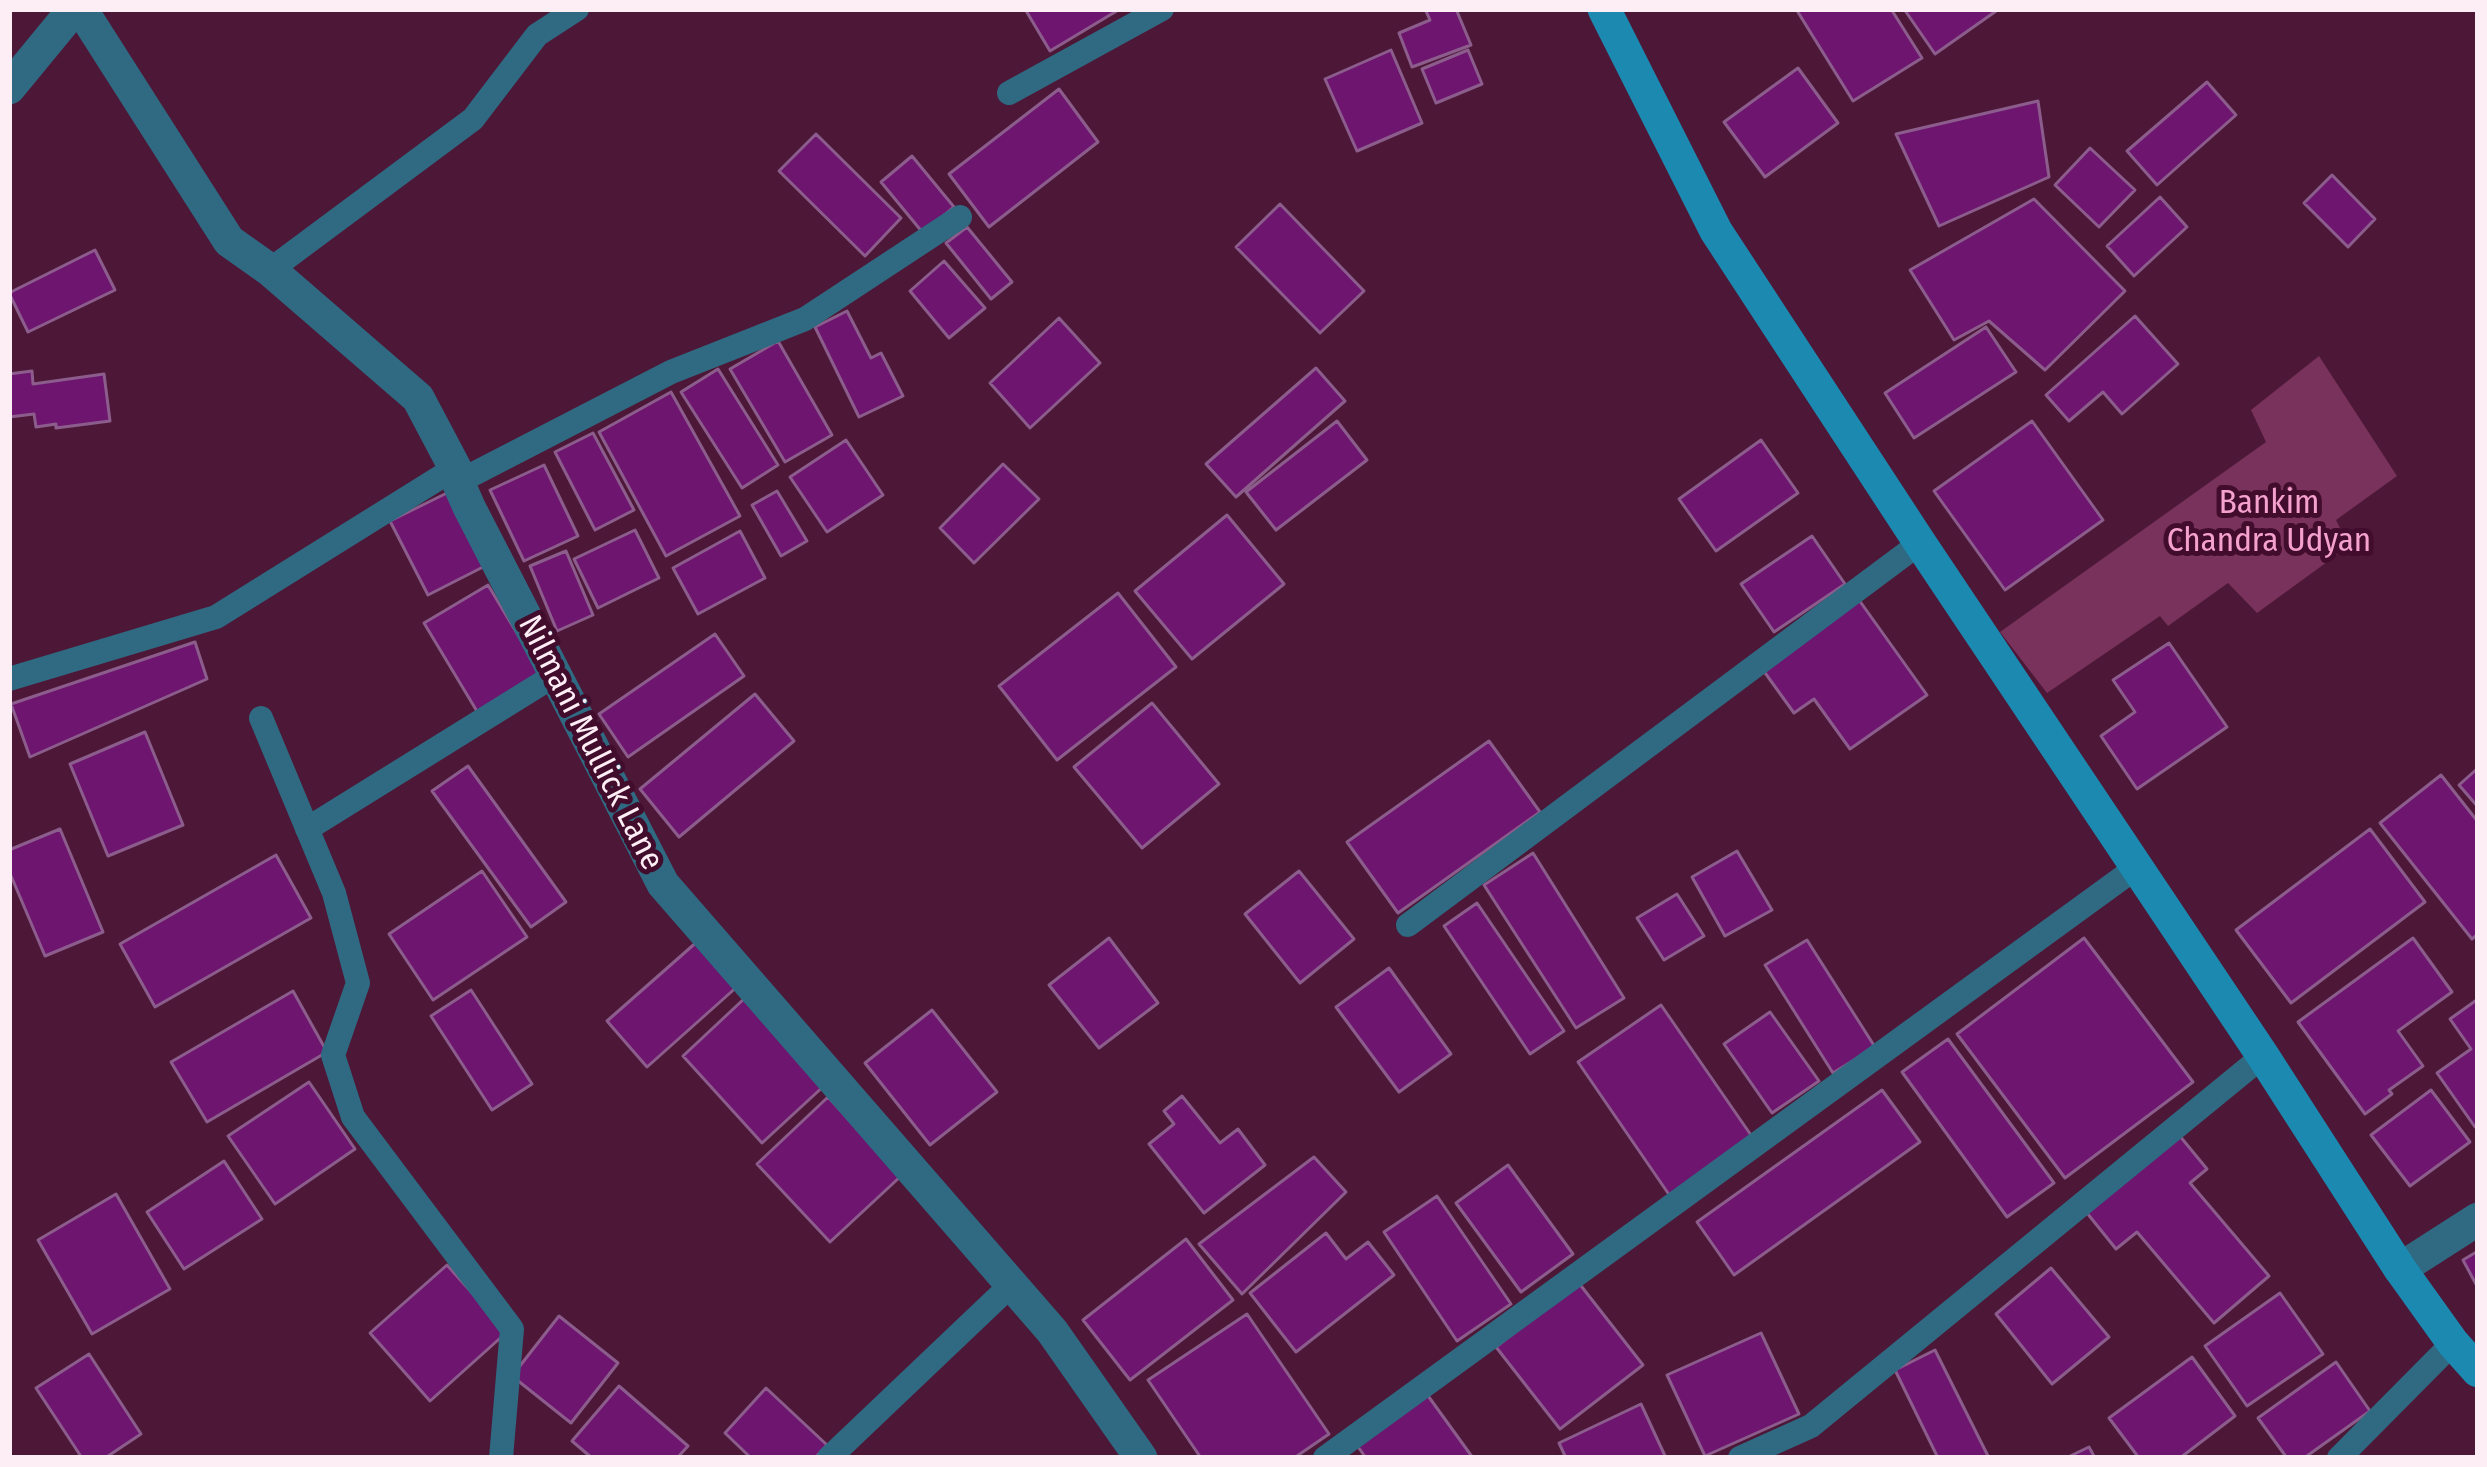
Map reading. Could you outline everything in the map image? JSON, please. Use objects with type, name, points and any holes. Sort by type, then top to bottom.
[{"type":"main road","points":[[1608,10],[1716,232],[2400,1269],[2478,1371]]},
{"type":"street","points":[[9,88],[77,9]]},
{"type":"street","name":"Nilmani Mullick Lane","points":[[77,9],[229,241],[270,270],[418,398],[663,884],[1052,1331],[1142,1458]]},
{"type":"street","points":[[2400,1269],[2478,1219]]},
{"type":"lane","points":[[270,270],[473,119],[537,34],[577,9]]},
{"type":"lane","points":[[1009,94],[1162,9]]},
{"type":"lane","points":[[9,679],[216,616],[457,475],[671,373],[805,319],[960,218]]},
{"type":"lane","points":[[1408,925],[1920,543]]},
{"type":"lane","points":[[307,829],[555,675]]},
{"type":"lane","points":[[261,718],[334,893],[358,983],[333,1055],[352,1117],[512,1329],[501,1458]]},
{"type":"lane","points":[[1325,1458],[2137,867]]},
{"type":"lane","points":[[1740,1458],[1811,1426],[2263,1056]]},
{"type":"lane","points":[[829,1458],[1012,1284]]},
{"type":"lane","points":[[2339,1458],[2453,1343]]},
{"type":"green space","name":"Bankim Chandra Udyan","points":[[2319,356],[2397,476],[2336,520],[2349,546],[2257,613],[2228,583],[2168,626],[2160,616],[2047,693],[2000,632],[2266,442],[2251,410]]},
{"type":"building","points":[[1025,9],[1120,9],[1050,51]]},
{"type":"building","points":[[1425,9],[1456,9],[1471,45],[1412,67],[1399,33],[1430,20]]},
{"type":"building","points":[[1796,9],[1891,9],[1922,58],[1853,101]]},
{"type":"building","points":[[1904,9],[1999,9],[1935,54]]},
{"type":"building","points":[[1391,50],[1422,123],[1357,151],[1325,79]]},
{"type":"building","points":[[1468,50],[1482,84],[1436,103],[1422,69]]},
{"type":"building","points":[[1798,68],[1838,123],[1765,177],[1724,122]]},
{"type":"building","points":[[2207,82],[2236,115],[2157,185],[2127,151]]},
{"type":"building","points":[[1059,89],[1098,142],[989,227],[949,174]]},
{"type":"building","points":[[2038,101],[2049,177],[1939,226],[1896,134]]},
{"type":"building","points":[[816,134],[901,218],[865,256],[779,171]]},
{"type":"building","points":[[2090,148],[2135,190],[2099,227],[2055,185]]},
{"type":"building","points":[[912,156],[954,207],[923,233],[881,182]]},
{"type":"building","points":[[2332,175],[2375,219],[2348,247],[2304,203]]},
{"type":"building","points":[[2160,197],[2187,227],[2134,276],[2107,246]]},
{"type":"building","points":[[2034,199],[2125,291],[2045,370],[1989,321],[1954,340],[1910,270]]},
{"type":"building","points":[[1280,204],[1364,291],[1320,333],[1236,247]]},
{"type":"building","points":[[967,227],[1012,282],[991,299],[946,243]]},
{"type":"building","points":[[95,250],[115,290],[28,332],[9,293]]},
{"type":"building","points":[[944,261],[985,308],[949,338],[910,291]]},
{"type":"building","points":[[847,311],[871,358],[881,353],[903,396],[859,417],[815,327]]},
{"type":"building","points":[[2135,316],[2178,364],[2122,414],[2103,392],[2069,421],[2046,395]]},
{"type":"building","points":[[1059,318],[1100,363],[1030,428],[990,383]]},
{"type":"building","points":[[1986,327],[2016,372],[1914,438],[1885,393]]},
{"type":"building","points":[[778,341],[832,435],[785,462],[730,369]]},
{"type":"building","points":[[1316,368],[1345,401],[1236,497],[1206,464]]},
{"type":"building","points":[[718,369],[778,465],[742,488],[681,392]]},
{"type":"building","points":[[32,371],[33,384],[104,374],[110,421],[56,428],[56,424],[36,427],[34,414],[9,417],[9,374]]},
{"type":"building","points":[[671,392],[740,516],[666,556],[599,432]]},
{"type":"building","points":[[1337,421],[1367,460],[1276,530],[1246,492]]},
{"type":"building","points":[[2032,421],[2103,520],[2005,590],[1934,491]]},
{"type":"building","points":[[593,433],[634,510],[595,530],[555,452]]},
{"type":"building","points":[[846,440],[883,495],[827,532],[790,477]]},
{"type":"building","points":[[1761,440],[1798,493],[1716,551],[1679,499]]},
{"type":"building","points":[[1003,464],[1039,499],[974,563],[940,528]]},
{"type":"building","points":[[544,465],[578,536],[524,561],[490,490]]},
{"type":"building","points":[[777,491],[807,541],[781,556],[752,505]]},
{"type":"building","points":[[449,492],[485,566],[428,595],[390,521]]},
{"type":"building","points":[[1227,515],[1284,584],[1192,659],[1135,591]]},
{"type":"building","points":[[635,530],[659,578],[598,608],[574,559]]},
{"type":"building","points":[[740,531],[765,578],[698,614],[673,568]]},
{"type":"building","points":[[1812,536],[1845,584],[1774,632],[1741,584]]},
{"type":"building","points":[[566,551],[593,615],[557,631],[530,566]]},
{"type":"building","points":[[488,585],[542,675],[478,713],[424,623]]},
{"type":"building","points":[[1118,593],[1176,667],[1057,760],[999,686]]},
{"type":"building","points":[[1859,600],[1927,695],[1850,749],[1814,699],[1794,713],[1763,670]]},
{"type":"building","points":[[715,634],[744,676],[628,757],[599,714]]},
{"type":"building","points":[[195,642],[207,679],[30,757],[11,704]]},
{"type":"building","points":[[2169,643],[2227,727],[2137,789],[2101,736],[2135,712],[2113,680]]},
{"type":"building","points":[[755,694],[794,741],[679,837],[640,789]]},
{"type":"building","points":[[1152,703],[1219,784],[1142,848],[1074,767]]},
{"type":"building","points":[[145,732],[183,825],[108,856],[70,764]]},
{"type":"building","points":[[1489,741],[1540,812],[1398,913],[1347,842]]},
{"type":"building","points":[[468,766],[566,902],[531,927],[432,791]]},
{"type":"building","points":[[2478,768],[2478,807],[2459,785]]},
{"type":"building","points":[[2441,775],[2478,822],[2478,934],[2472,939],[2380,823]]},
{"type":"building","points":[[60,829],[103,932],[45,956],[9,871],[9,850]]},
{"type":"building","points":[[2370,829],[2425,902],[2291,1003],[2236,930]]},
{"type":"building","points":[[1737,851],[1772,910],[1725,936],[1692,877]]},
{"type":"building","points":[[1533,853],[1624,998],[1576,1028],[1484,885]]},
{"type":"building","points":[[276,855],[311,918],[155,1007],[120,944]]},
{"type":"building","points":[[482,871],[527,937],[433,1000],[389,934]]},
{"type":"building","points":[[1299,871],[1354,939],[1300,983],[1245,914]]},
{"type":"building","points":[[1677,894],[1704,936],[1664,960],[1637,918]]},
{"type":"building","points":[[1477,903],[1564,1031],[1530,1054],[1444,926]]},
{"type":"building","points":[[1109,938],[1158,1003],[1099,1048],[1049,985]]},
{"type":"building","points":[[2084,938],[2193,1082],[2065,1178],[1957,1034]]},
{"type":"building","points":[[2413,938],[2452,992],[2398,1031],[2423,1066],[2365,1114],[2298,1022]]},
{"type":"building","points":[[699,940],[739,985],[647,1067],[607,1021]]},
{"type":"building","points":[[1807,940],[1875,1047],[1833,1073],[1765,965]]},
{"type":"building","points":[[1389,968],[1451,1054],[1399,1092],[1336,1007]]},
{"type":"building","points":[[471,990],[532,1084],[492,1110],[431,1016]]},
{"type":"building","points":[[293,991],[327,1052],[207,1122],[171,1062]]},
{"type":"building","points":[[746,997],[826,1084],[762,1143],[683,1056]]},
{"type":"building","points":[[2478,999],[2475,1127],[2437,1073],[2471,1049],[2450,1019]]},
{"type":"building","points":[[1661,1005],[1753,1138],[1670,1196],[1578,1062]]},
{"type":"building","points":[[932,1010],[997,1092],[930,1145],[865,1063]]},
{"type":"building","points":[[1770,1012],[1819,1081],[1772,1113],[1724,1044]]},
{"type":"building","points":[[1948,1039],[2054,1183],[2007,1217],[1902,1072]]},
{"type":"building","points":[[309,1082],[355,1149],[275,1204],[228,1136]]},
{"type":"building","points":[[1882,1090],[1920,1142],[1734,1275],[1697,1222]]},
{"type":"building","points":[[2431,1090],[2470,1142],[2410,1186],[2371,1135]]},
{"type":"building","points":[[1182,1096],[1220,1143],[1238,1129],[1265,1165],[1204,1213],[1149,1144],[1174,1124],[1164,1111]]},
{"type":"building","points":[[828,1097],[901,1176],[830,1242],[757,1164]]},
{"type":"building","points":[[2179,1135],[2207,1169],[2190,1183],[2269,1276],[2214,1323],[2137,1232],[2116,1249],[2087,1213]]},
{"type":"building","points":[[1314,1157],[1346,1192],[1242,1294],[1199,1244]]},
{"type":"building","points":[[224,1161],[262,1219],[184,1269],[147,1212]]},
{"type":"building","points":[[1508,1165],[1573,1254],[1521,1292],[1456,1203]]},
{"type":"building","points":[[116,1194],[170,1289],[92,1334],[38,1240]]},
{"type":"building","points":[[1437,1196],[1511,1304],[1457,1341],[1384,1232]]},
{"type":"building","points":[[1326,1233],[1346,1259],[1368,1242],[1394,1275],[1296,1352],[1250,1293]]},
{"type":"building","points":[[1186,1239],[1233,1300],[1130,1380],[1083,1320]]},
{"type":"building","points":[[2478,1251],[2478,1288],[2463,1260]]},
{"type":"building","points":[[447,1265],[507,1332],[430,1401],[370,1333]]},
{"type":"building","points":[[2051,1268],[2109,1337],[2052,1384],[1996,1314]]},
{"type":"building","points":[[1578,1282],[1643,1365],[1560,1429],[1496,1347]]},
{"type":"building","points":[[2280,1293],[2323,1354],[2247,1406],[2205,1346]]},
{"type":"building","points":[[1247,1314],[1329,1434],[1294,1458],[1201,1458],[1148,1380]]},
{"type":"building","points":[[559,1316],[618,1363],[571,1423],[512,1376]]},
{"type":"building","points":[[1761,1333],[1799,1414],[1705,1456],[1667,1375]]},
{"type":"building","points":[[1935,1350],[1989,1458],[1938,1458],[1895,1370]]},
{"type":"building","points":[[89,1354],[141,1434],[105,1458],[82,1458],[36,1388]]},
{"type":"building","points":[[2192,1357],[2235,1416],[2180,1458],[2139,1458],[2109,1418]]},
{"type":"building","points":[[2336,1362],[2370,1411],[2304,1458],[2287,1458],[2258,1418]]},
{"type":"building","points":[[619,1386],[688,1446],[677,1458],[592,1458],[572,1441]]},
{"type":"building","points":[[766,1388],[827,1445],[815,1458],[751,1458],[725,1433]]},
{"type":"building","points":[[1426,1393],[1473,1458],[1366,1458],[1356,1444]]},
{"type":"building","points":[[1641,1404],[1666,1458],[1566,1458],[1559,1443]]},
{"type":"building","points":[[2089,1447],[2095,1458],[2066,1458]]}]
